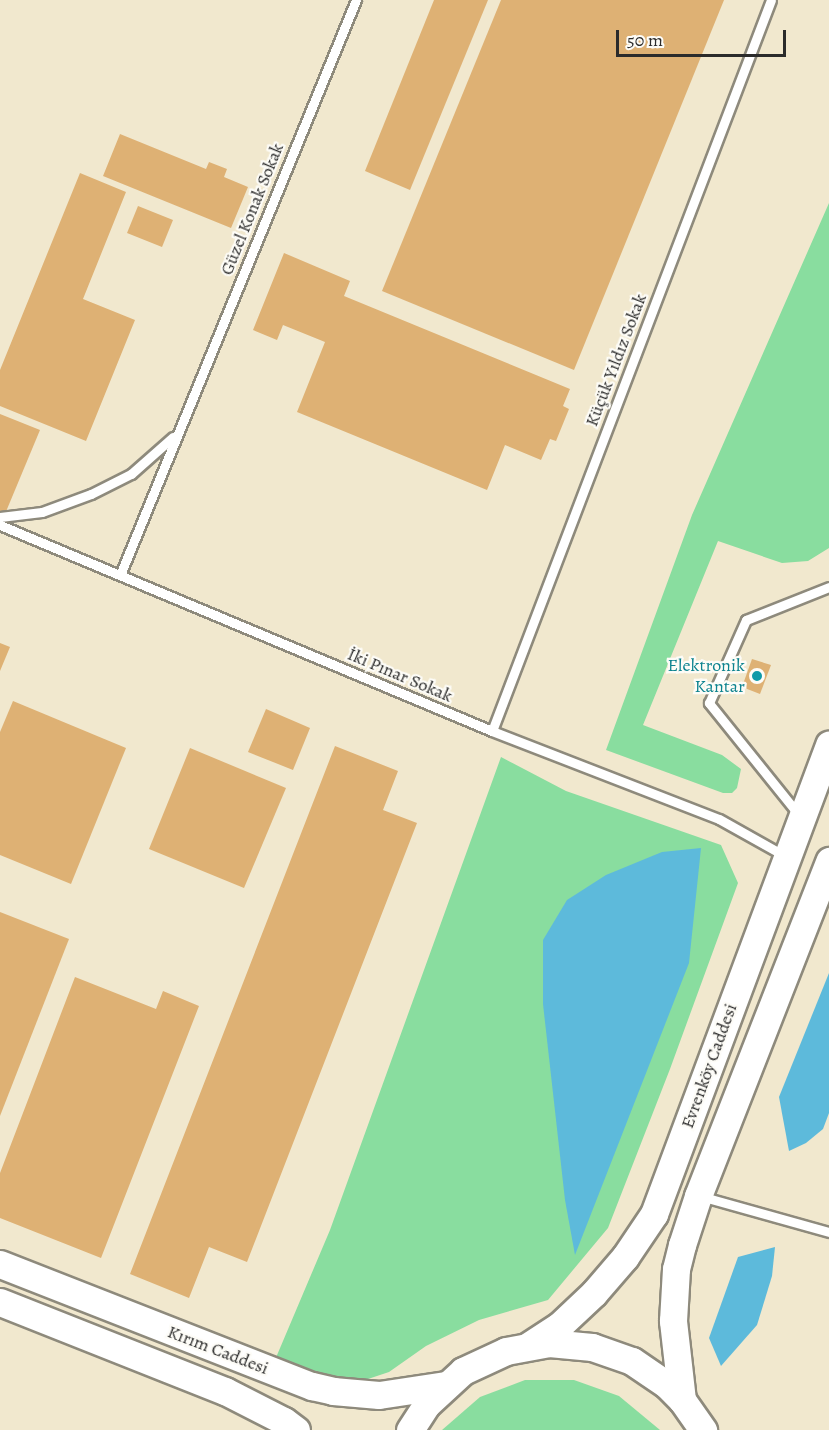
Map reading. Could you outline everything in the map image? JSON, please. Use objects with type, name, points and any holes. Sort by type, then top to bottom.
[{"type":"main road","name":"Evrenköy Caddesi","points":[[528,1346],[559,1326],[594,1293],[625,1257],[654,1214],[829,745]]},
{"type":"main road","name":"Evrenköy Caddesi","points":[[682,1400],[674,1346],[674,1295],[682,1245],[698,1196],[826,876]]},
{"type":"main road","name":"Kırım Caddesi","points":[[0,1264],[312,1386],[333,1391],[379,1395],[445,1385]]},
{"type":"main road","name":"Kırım Caddesi","points":[[0,1302],[225,1391],[267,1412],[296,1430]]},
{"type":"main road","points":[[410,1430],[427,1404],[445,1385],[484,1360],[528,1346],[571,1344],[612,1353],[650,1372],[682,1400],[703,1430]]},
{"type":"lane","name":"Güzel Konak Sokak","points":[[120,575],[356,0]]},
{"type":"lane","name":"Küçük Yıldız Sokak","points":[[492,731],[771,0]]},
{"type":"lane","name":"Güzel Konak Sokak","points":[[0,517],[42,512],[99,491],[147,462],[179,431]]},
{"type":"lane","name":"İki Pınar Sokak","points":[[0,525],[492,731],[719,819],[786,856]]},
{"type":"lane","points":[[801,817],[709,703],[746,620],[829,587]]},
{"type":"lane","points":[[698,1196],[829,1232]]},
{"type":"green space","points":[[829,203],[829,548],[808,561],[782,563],[718,541],[643,725],[722,755],[741,769],[737,788],[732,793],[723,793],[606,750],[692,515]]},
{"type":"green space","points":[[501,757],[566,791],[721,845],[738,883],[670,1069],[608,1228],[548,1300],[479,1320],[426,1346],[389,1372],[362,1381],[272,1367],[330,1230]]},
{"type":"green space","points":[[525,1380],[574,1380],[619,1396],[660,1430],[442,1430],[480,1397]]},
{"type":"water","points":[[701,848],[689,963],[575,1255],[565,1200],[543,1004],[543,940],[567,900],[606,875],[662,852]]},
{"type":"water","points":[[829,973],[829,1113],[823,1129],[806,1143],[789,1151],[779,1097]]},
{"type":"water","points":[[775,1247],[772,1276],[757,1325],[721,1366],[709,1338],[738,1257]]},
{"type":"building","points":[[434,0],[488,0],[410,190],[365,171]]},
{"type":"building","points":[[501,0],[724,0],[574,370],[382,291]]},
{"type":"building","points":[[120,134],[206,169],[209,162],[227,169],[224,177],[248,187],[231,228],[103,176]]},
{"type":"building","points":[[80,173],[126,192],[83,299],[135,320],[86,441],[0,406],[0,370]]},
{"type":"building","points":[[138,206],[173,220],[162,247],[127,233]]},
{"type":"building","points":[[284,253],[350,281],[344,296],[570,389],[563,406],[569,409],[556,441],[550,439],[541,460],[505,445],[487,490],[297,412],[325,342],[283,325],[277,340],[253,330]]},
{"type":"building","points":[[0,414],[40,430],[5,514],[0,512]]},
{"type":"building","points":[[0,643],[10,647],[0,671]]},
{"type":"building","name":"Elektronik Kantar","points":[[752,659],[771,665],[760,694],[742,687]]},
{"type":"building","points":[[13,701],[126,748],[71,884],[0,855],[0,732]]},
{"type":"building","points":[[266,709],[310,728],[293,770],[248,752]]},
{"type":"building","points":[[335,746],[398,771],[383,810],[417,823],[247,1262],[209,1247],[189,1298],[130,1274]]},
{"type":"building","points":[[190,748],[286,788],[244,888],[149,849]]},
{"type":"building","points":[[0,912],[69,939],[0,1116]]},
{"type":"building","points":[[75,977],[156,1009],[163,991],[199,1006],[101,1258],[0,1218],[0,1173]]},
{"type":"place","name":"Elektronik Kantar","points":[[757,676]]}]
